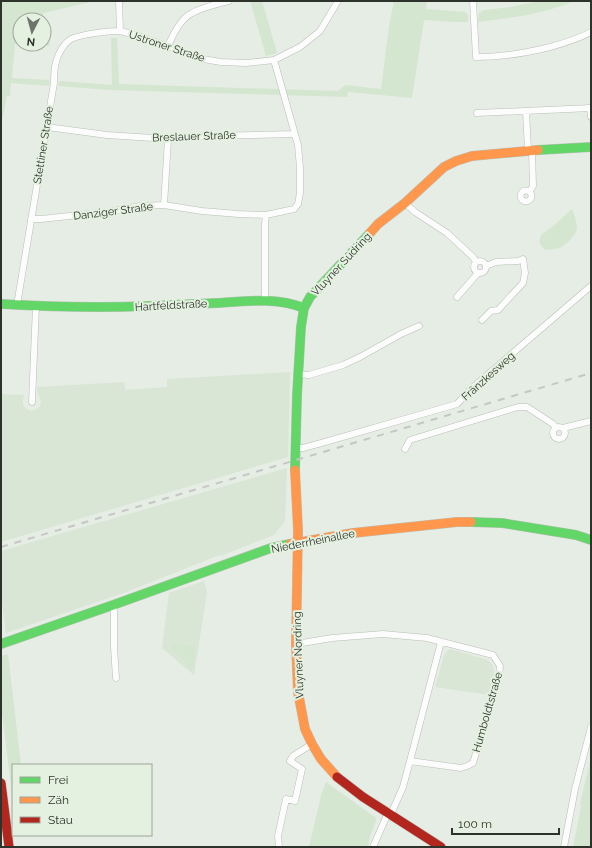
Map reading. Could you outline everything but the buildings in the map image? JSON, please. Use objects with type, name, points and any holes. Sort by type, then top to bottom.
[{"type":"street","name":"Ustroner Straße","points":[[118,1],[120,31],[136,35],[203,59],[221,62],[246,63],[274,60],[300,47],[320,31],[337,1]]},
{"type":"street","points":[[168,46],[179,25],[191,14],[229,1]]},
{"type":"street","points":[[473,1],[476,57],[493,57],[539,49],[570,41],[591,32]]},
{"type":"street","name":"Stettiner Straße","points":[[17,305],[56,61],[64,46],[70,40],[84,36],[120,31]]},
{"type":"street","name":"Danziger Straße","points":[[31,219],[100,212],[140,206],[164,205],[209,212],[266,215],[294,209],[298,204],[300,193],[298,145],[274,60]]},
{"type":"street","points":[[477,114],[591,108],[591,117]]},
{"type":"street","points":[[526,111],[533,186],[530,191]]},
{"type":"street","name":"Breslauer Straße","points":[[46,127],[107,135],[168,139],[208,136],[295,134]]},
{"type":"street","points":[[164,205],[168,139]]},
{"type":"street","name":"Vluyner Südring","points":[[298,542],[295,483],[297,374],[300,327],[304,308],[310,297],[378,224],[405,203],[444,167],[472,156],[530,150],[591,147]]},
{"type":"street","points":[[405,203],[415,212],[447,233],[473,257],[476,262]]},
{"type":"street","points":[[265,300],[266,215]]},
{"type":"street","points":[[456,297],[478,273],[485,271],[486,266],[496,262],[523,259],[525,273],[523,283],[498,310],[491,310],[482,320]]},
{"type":"street","points":[[476,262],[482,261],[486,266]]},
{"type":"street","points":[[476,262],[474,264],[474,269],[478,273]]},
{"type":"street","name":"Fränzkesweg","points":[[296,448],[303,448],[457,404],[472,388],[591,286]]},
{"type":"street","name":"Hartfeldstraße","points":[[1,304],[80,308],[156,306],[265,300],[283,301],[296,304],[304,308]]},
{"type":"street","points":[[32,402],[36,306]]},
{"type":"street","points":[[297,374],[308,375],[343,365],[419,326]]},
{"type":"street","points":[[405,449],[410,440],[518,407],[527,407],[560,428],[591,421]]},
{"type":"street","name":"Niederrheinallee","points":[[1,644],[271,548],[298,542],[367,531],[457,522],[502,523],[576,535],[591,540]]},
{"type":"street","name":"Vluyner Nordring","points":[[298,542],[296,644],[298,692],[305,729],[312,744],[321,759],[334,774],[363,797],[441,847]]},
{"type":"street","points":[[113,605],[116,678]]},
{"type":"street","name":"Humboldtstraße","points":[[296,644],[332,638],[383,634],[418,636],[493,655],[500,666],[499,676],[473,763],[461,768],[410,761]]},
{"type":"street","points":[[373,847],[403,787],[441,642]]},
{"type":"street","points":[[564,847],[575,790],[591,727]]},
{"type":"street","points":[[279,847],[278,836],[286,799],[295,801],[302,769],[290,761],[293,756],[312,744]]},
{"type":"street","points":[[1,783],[3,815],[9,847]]},
{"type":"shaded area","points":[[1,1],[95,1],[47,12],[12,12],[12,52],[14,52],[12,78],[49,80],[49,86],[11,83],[10,96],[7,96],[1,126]]},
{"type":"shaded area","points":[[250,1],[262,1],[277,53],[266,56]]},
{"type":"shaded area","points":[[394,1],[427,1],[426,9],[465,12],[468,15],[468,22],[424,20],[412,98],[348,92],[347,97],[109,90],[58,86],[60,81],[112,85],[111,38],[117,38],[119,84],[338,91],[345,85],[381,89],[389,26]]},
{"type":"shaded area","points":[[539,1],[574,1],[539,12],[478,22],[479,13],[484,10],[511,7]]},
{"type":"shaded area","points":[[572,209],[577,230],[571,239],[563,246],[557,249],[545,250],[539,243],[541,235]]},
{"type":"shaded area","points":[[290,372],[288,457],[1,542],[1,394],[25,395],[23,405],[26,409],[31,411],[40,406],[41,401],[37,392],[37,387],[124,382],[125,390],[167,387],[167,379]]},
{"type":"shaded area","points":[[287,468],[285,521],[274,535],[126,592],[6,633],[1,594],[1,551]]},
{"type":"shaded area","points":[[204,581],[207,592],[194,675],[162,648],[169,593]]},
{"type":"shaded area","points":[[179,643],[185,647],[192,645],[195,647],[193,666],[190,668],[172,649]]},
{"type":"shaded area","points":[[450,649],[488,660],[493,666],[494,672],[490,695],[435,687],[444,655]]},
{"type":"shaded area","points":[[8,654],[21,764],[12,764],[12,794],[1,704],[1,656]]},
{"type":"shaded area","points":[[591,758],[591,847],[573,847],[581,807],[580,803]]},
{"type":"shaded area","points":[[326,782],[376,818],[368,847],[309,847],[322,792]]},
{"type":"railway","points":[[1,547],[591,373]]},
{"type":"traffic: fast","points":[[538,150],[591,147]]},
{"type":"traffic: fast","points":[[295,470],[297,395],[301,327],[304,308],[310,297],[370,233]]},
{"type":"traffic: fast","points":[[1,304],[113,307],[272,301],[283,302],[304,308]]},
{"type":"traffic: fast","points":[[471,522],[502,523],[576,535],[591,540]]},
{"type":"traffic: fast","points":[[1,644],[271,548],[290,544]]},
{"type":"traffic: slow","points":[[370,233],[378,224],[405,203],[444,167],[456,161],[472,156],[538,150]]},
{"type":"traffic: slow","points":[[295,470],[298,530],[296,644],[298,692],[305,729],[321,759],[337,777]]},
{"type":"traffic: slow","points":[[290,544],[353,533],[457,522],[471,522]]},
{"type":"traffic: jam","points":[[337,777],[363,797],[441,847]]},
{"type":"traffic: jam","points":[[1,783],[9,847]]}]
